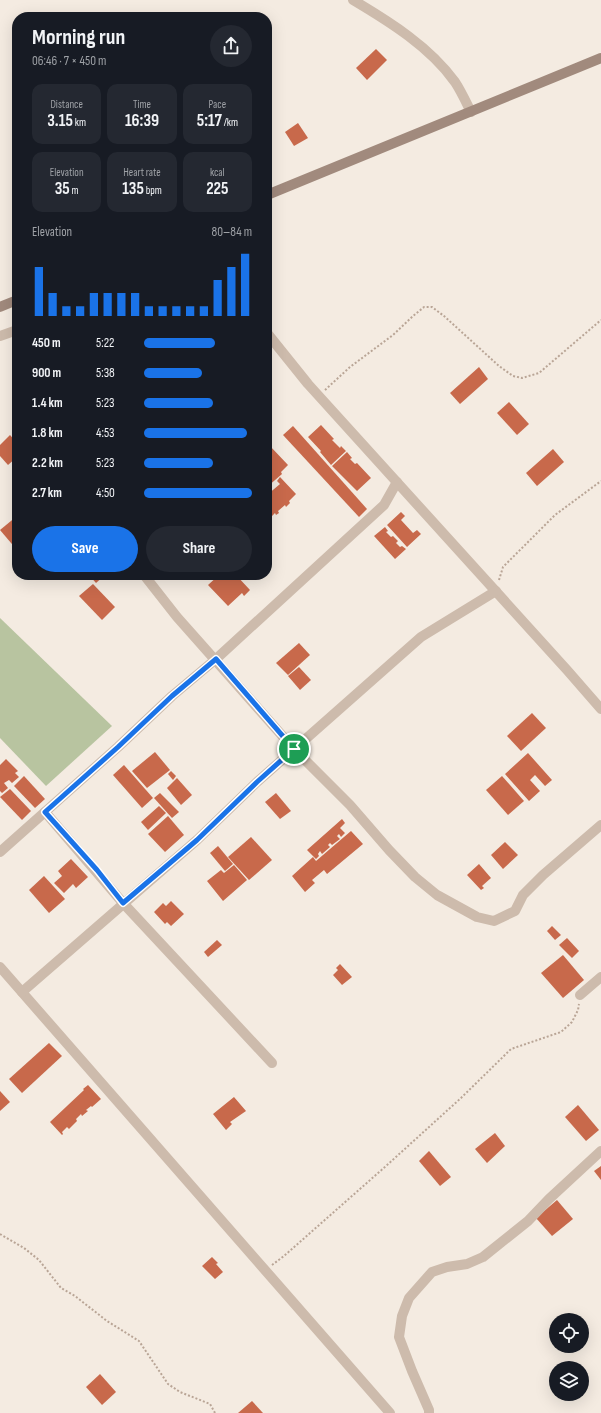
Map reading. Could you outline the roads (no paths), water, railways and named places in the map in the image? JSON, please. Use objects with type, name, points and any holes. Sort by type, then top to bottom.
[{"type":"main road","points":[[272,192],[601,58]]},
{"type":"main road","points":[[0,307],[12,302]]},
{"type":"street","points":[[353,0],[409,37],[437,61],[455,82],[471,112]]},
{"type":"street","points":[[0,336],[12,332]]},
{"type":"street","points":[[272,339],[318,396],[601,708]]},
{"type":"street","points":[[0,852],[118,747],[172,696],[216,659],[384,505],[396,482]]},
{"type":"street","points":[[148,580],[177,617],[216,659],[294,749],[350,805],[389,850],[415,877],[437,895],[477,917],[494,921],[515,911],[523,895],[543,875],[601,825]]},
{"type":"street","points":[[22,992],[197,840],[257,782],[421,637],[496,591]]},
{"type":"street","points":[[45,812],[97,870],[123,903],[272,1063]]},
{"type":"street","points":[[0,967],[390,1413]]},
{"type":"street","points":[[580,995],[601,977]]},
{"type":"street","points":[[429,1413],[399,1337],[402,1316],[409,1298],[432,1272],[447,1267],[467,1264],[483,1257],[528,1221],[554,1194],[601,1151]]}]
